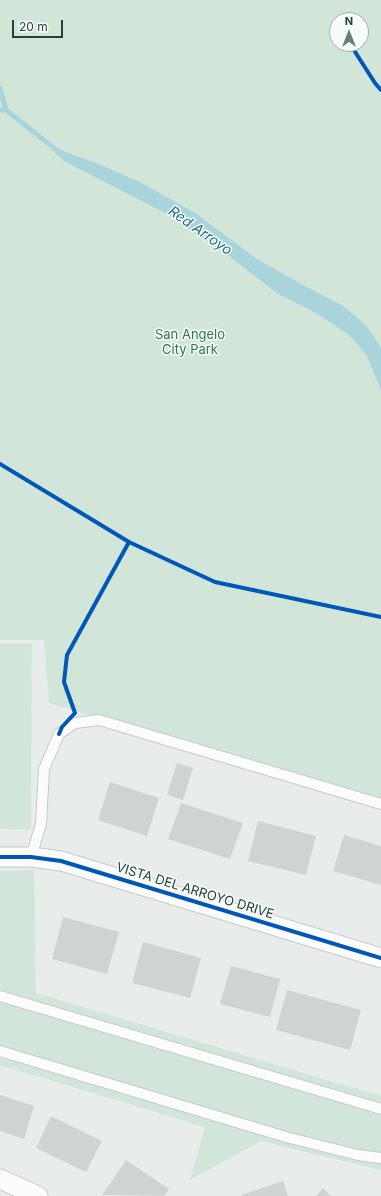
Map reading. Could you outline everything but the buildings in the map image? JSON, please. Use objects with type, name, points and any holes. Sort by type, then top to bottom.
[{"type":"street","name":"VISTA DEL ARROYO DRIVE","points":[[0,857],[31,857],[61,861],[381,958]]},
{"type":"street","points":[[0,1179],[38,1196]]},
{"type":"lane","points":[[31,857],[41,824],[44,769],[59,734],[75,723],[99,720],[381,804]]},
{"type":"lane","points":[[0,996],[381,1108]]},
{"type":"lane","points":[[0,1051],[286,1137],[358,1155],[381,1158]]},
{"type":"green space","name":"San Angelo City Park","points":[[0,0],[381,0],[381,799],[49,703],[44,640],[0,640]]},
{"type":"green space","points":[[0,643],[32,643],[31,830],[0,829]]},
{"type":"green space","points":[[34,870],[36,993],[381,1096],[381,1170],[261,1141],[190,1180],[205,1127],[0,1065],[0,871]]},
{"type":"water","points":[[47,145],[96,163],[142,183],[195,213],[257,259],[343,306],[366,325],[381,348],[381,390],[366,354],[349,335],[316,313],[278,294],[229,256],[169,215],[64,161]]},
{"type":"waterway","name":"Red Arroyo","points":[[0,88],[6,110]]},
{"type":"waterway","name":"Red Arroyo","points":[[0,110],[6,110],[59,152]]},
{"type":"cycle path","points":[[355,52],[381,90]]},
{"type":"cycle path","points":[[0,464],[129,542],[215,582],[381,617]]},
{"type":"cycle path","points":[[59,734],[62,727],[75,713],[64,682],[67,655],[129,542]]},
{"type":"cycle path","points":[[0,857],[31,857],[61,861],[381,958]]}]
